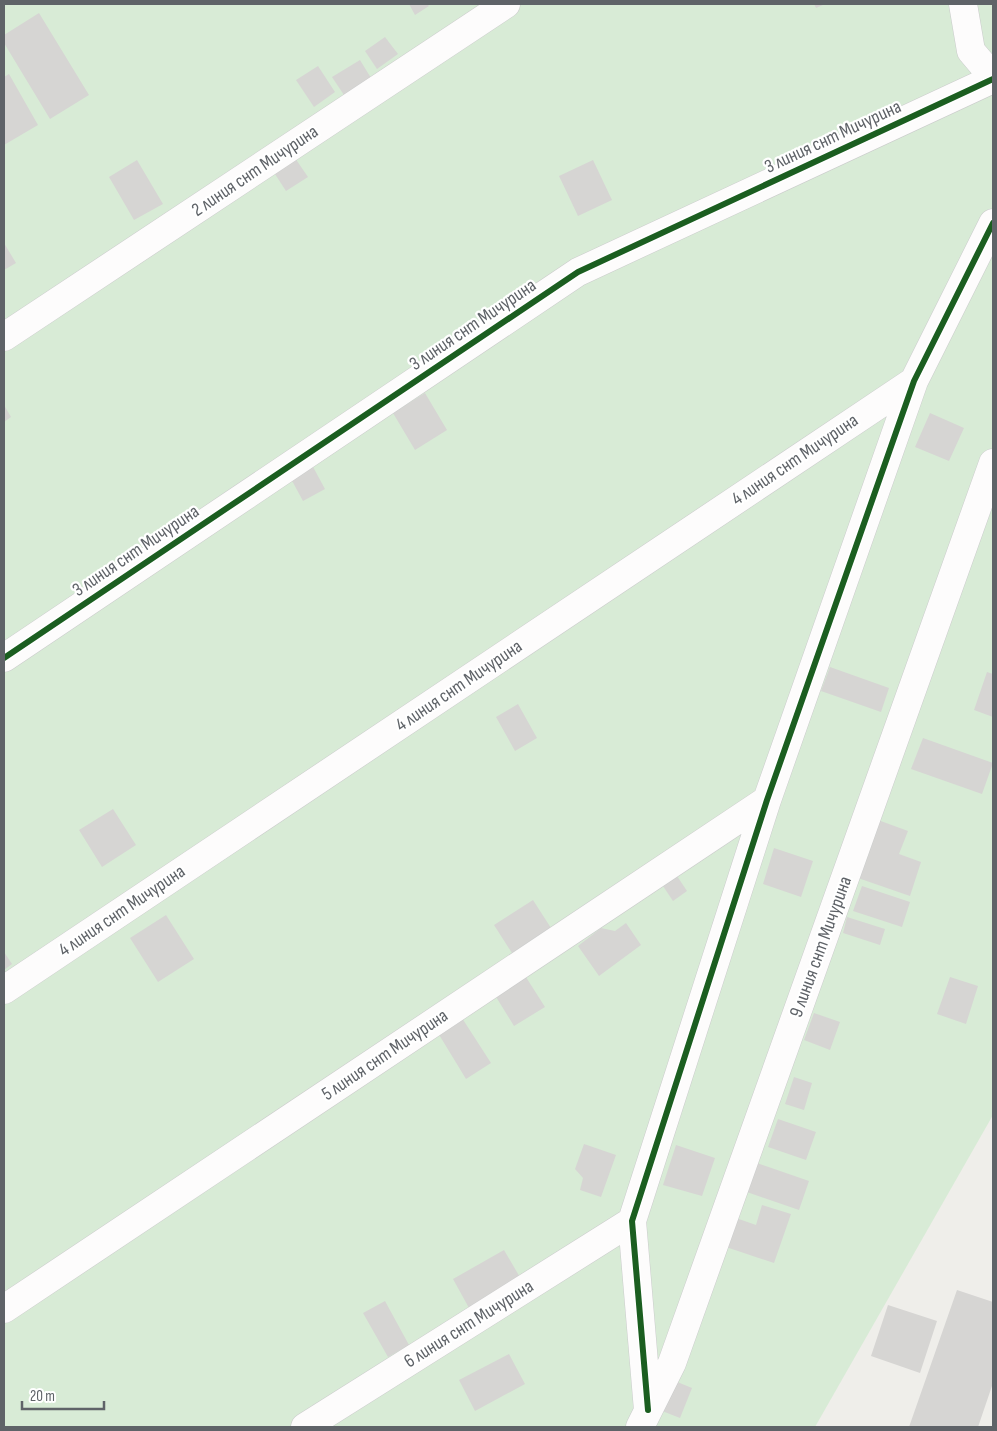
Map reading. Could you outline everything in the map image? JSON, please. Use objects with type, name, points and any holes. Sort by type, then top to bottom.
[{"type":"street","name":"2 линия снт Мичурина","points":[[4,337],[506,4]]},
{"type":"street","points":[[963,4],[971,51],[993,78]]},
{"type":"street","name":"3 линия снт Мичурина","points":[[4,658],[578,272],[993,78]]},
{"type":"street","points":[[644,1419],[632,1221],[767,800],[914,381],[993,223]]},
{"type":"street","name":"4 линия снт Мичурина","points":[[4,990],[914,381]]},
{"type":"street","name":"9 линия снт Мичурина","points":[[644,1419],[672,1362],[993,463]]},
{"type":"street","name":"5 линия снт Мичурина","points":[[4,1309],[767,800]]},
{"type":"street","name":"6 линия снт Мичурина","points":[[305,1427],[632,1221]]},
{"type":"green space","points":[[4,4],[993,4],[993,1115],[815,1427],[4,1427]]},
{"type":"building","points":[[409,4],[427,4],[429,6],[415,15]]},
{"type":"building","points":[[814,4],[825,4],[816,8]]},
{"type":"building","points":[[39,13],[89,95],[50,119],[4,43],[4,35]]},
{"type":"building","points":[[385,37],[398,54],[377,69],[365,51]]},
{"type":"building","points":[[360,60],[371,78],[344,95],[332,77]]},
{"type":"building","points":[[318,66],[335,92],[314,107],[296,80]]},
{"type":"building","points":[[9,74],[38,125],[4,145],[4,77]]},
{"type":"building","points":[[295,158],[308,177],[286,191],[273,171]]},
{"type":"building","points":[[137,160],[163,204],[134,220],[109,177]]},
{"type":"building","points":[[593,160],[612,200],[578,216],[559,176]]},
{"type":"building","points":[[4,243],[16,263],[4,270]]},
{"type":"building","points":[[425,393],[447,430],[415,450],[393,413]]},
{"type":"building","points":[[4,405],[11,417],[4,422]]},
{"type":"building","points":[[930,413],[964,428],[949,461],[915,447]]},
{"type":"building","points":[[312,465],[325,489],[303,501],[290,477]]},
{"type":"building","points":[[830,667],[889,688],[881,712],[821,691]]},
{"type":"building","points":[[987,672],[993,674],[993,717],[974,710]]},
{"type":"building","points":[[518,704],[537,738],[515,751],[496,717]]},
{"type":"building","points":[[923,738],[993,763],[982,794],[911,769]]},
{"type":"building","points":[[113,809],[136,845],[102,867],[79,830]]},
{"type":"building","points":[[878,820],[908,831],[899,854],[921,862],[910,896],[858,878]]},
{"type":"building","points":[[774,848],[813,861],[801,897],[763,884]]},
{"type":"building","points":[[675,873],[687,891],[673,901],[661,883]]},
{"type":"building","points":[[862,886],[910,902],[902,927],[853,911]]},
{"type":"building","points":[[533,900],[551,928],[512,953],[494,925]]},
{"type":"building","points":[[166,915],[194,959],[158,982],[130,938]]},
{"type":"building","points":[[847,917],[885,929],[880,945],[843,933]]},
{"type":"building","points":[[626,923],[641,945],[599,976],[578,946],[601,928],[615,931]]},
{"type":"building","points":[[4,952],[12,964],[4,970]]},
{"type":"building","points":[[524,974],[545,1007],[514,1026],[493,992]]},
{"type":"building","points":[[950,977],[978,986],[966,1024],[937,1014]]},
{"type":"building","points":[[814,1013],[840,1022],[830,1050],[804,1040]]},
{"type":"building","points":[[462,1018],[491,1063],[466,1079],[438,1033]]},
{"type":"building","points":[[794,1077],[812,1083],[804,1110],[785,1104]]},
{"type":"building","points":[[778,1119],[816,1132],[806,1160],[768,1147]]},
{"type":"building","points":[[584,1144],[616,1155],[601,1197],[580,1190],[583,1178],[575,1169]]},
{"type":"building","points":[[676,1145],[715,1158],[702,1196],[663,1185]]},
{"type":"building","points":[[754,1162],[809,1181],[799,1210],[744,1191]]},
{"type":"building","points":[[762,1205],[791,1214],[774,1263],[723,1246],[733,1217],[756,1225]]},
{"type":"building","points":[[504,1250],[521,1279],[469,1308],[453,1279]]},
{"type":"building","points":[[957,1290],[993,1302],[993,1383],[978,1427],[909,1427]]},
{"type":"building","points":[[385,1301],[409,1345],[388,1357],[363,1313]]},
{"type":"building","points":[[888,1305],[937,1321],[920,1373],[871,1356]]},
{"type":"building","points":[[509,1354],[525,1384],[475,1411],[459,1380]]},
{"type":"building","points":[[670,1379],[692,1388],[680,1418],[657,1409]]},
{"type":"cycle path","points":[[4,658],[578,272],[993,79]]},
{"type":"cycle path","points":[[648,1410],[632,1221],[767,800],[914,381],[993,223]]}]
